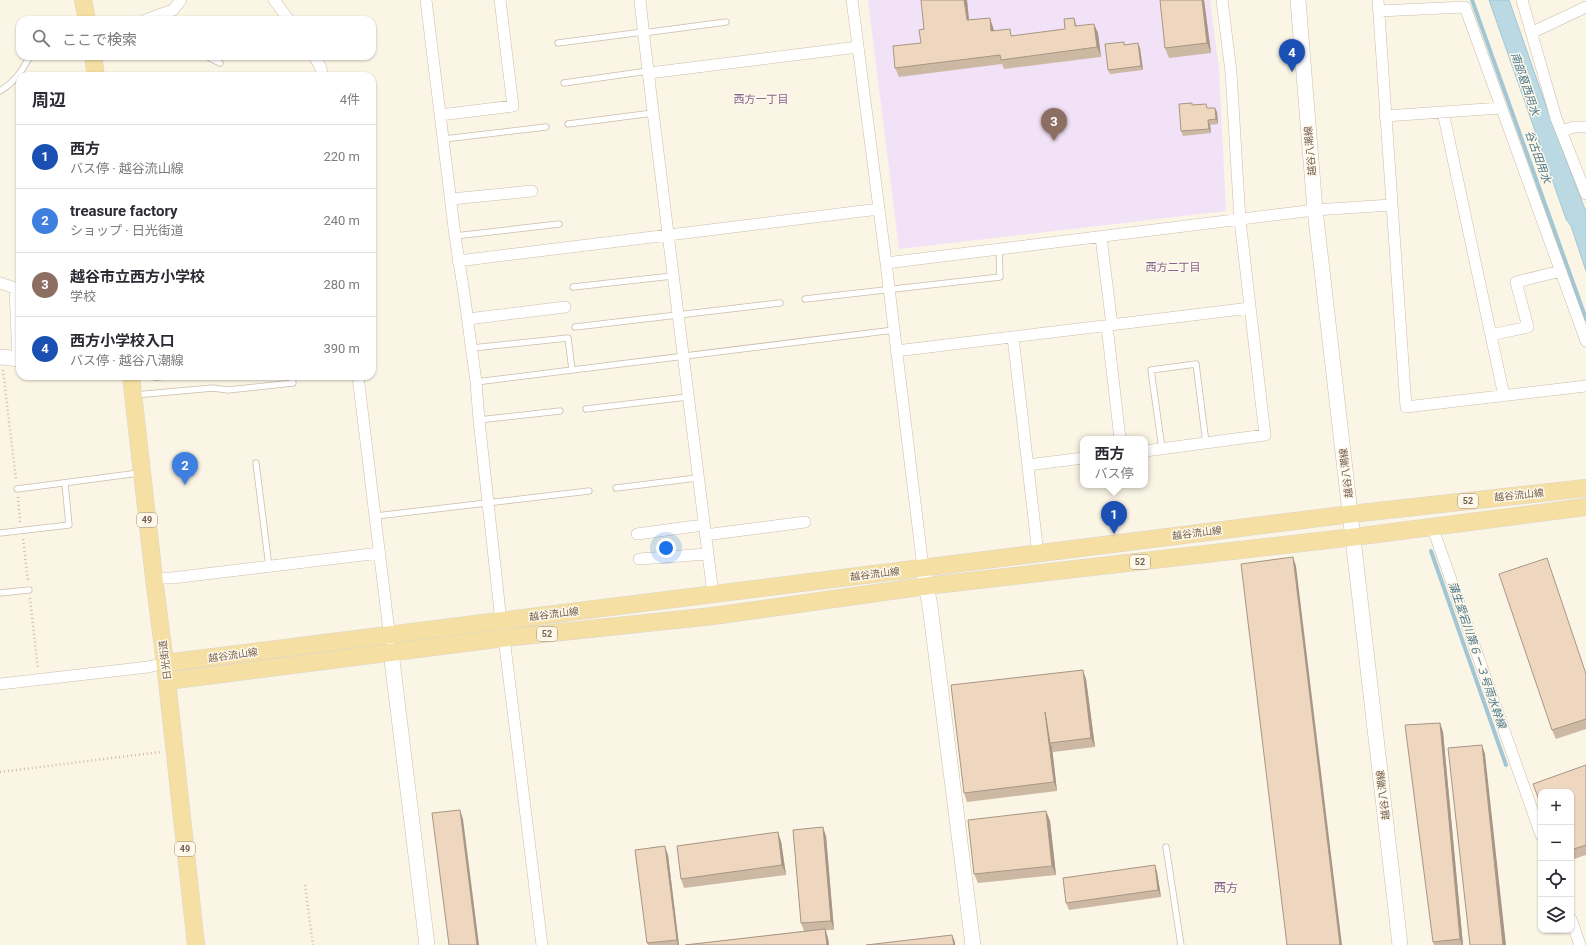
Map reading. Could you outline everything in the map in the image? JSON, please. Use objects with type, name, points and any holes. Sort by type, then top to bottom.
[{"type":"main road","points":[[83,0],[86,16]]},
{"type":"main road","name":"越谷八潮線","points":[[1298,0],[1315,210],[1400,945]]},
{"type":"main road","points":[[94,60],[95,72]]},
{"type":"main road","points":[[1,357],[16,359]]},
{"type":"main road","name":"日光街道","points":[[131,380],[165,663],[196,945]]},
{"type":"main road","name":"越谷流山線","points":[[165,663],[1351,514],[1586,488]]},
{"type":"main road","name":"越谷流山線","points":[[167,681],[504,638],[713,616],[926,586],[1354,537],[1586,507]]},
{"type":"main road","points":[[923,568],[930,606],[973,945]]},
{"type":"main road","points":[[391,652],[426,945]]},
{"type":"street","points":[[157,16],[174,10],[181,0]]},
{"type":"street","points":[[274,0],[286,16]]},
{"type":"street","points":[[426,0],[458,260],[472,348],[501,621]]},
{"type":"street","points":[[440,115],[513,106],[500,0]]},
{"type":"street","points":[[640,0],[672,276],[713,594]]},
{"type":"street","points":[[852,0],[890,290],[896,351],[923,568]]},
{"type":"street","points":[[1148,451],[1265,435],[1240,220],[1231,72],[1222,0]]},
{"type":"street","points":[[1522,0],[1556,118],[1586,194]]},
{"type":"street","points":[[1586,341],[1501,108],[1465,3],[1378,6],[1406,407],[1586,386]]},
{"type":"street","points":[[1531,33],[1586,7]]},
{"type":"street","points":[[648,72],[858,47]]},
{"type":"street","points":[[316,60],[322,72]]},
{"type":"street","points":[[1385,116],[1501,108]]},
{"type":"street","points":[[1443,112],[1504,396]]},
{"type":"street","points":[[1562,131],[1574,127],[1586,127]]},
{"type":"street","points":[[451,199],[532,191]]},
{"type":"street","points":[[886,263],[1315,210],[1391,205]]},
{"type":"street","points":[[458,260],[879,209]]},
{"type":"street","points":[[1101,237],[1120,436]]},
{"type":"street","points":[[1491,335],[1528,327],[1516,282],[1560,271]]},
{"type":"street","points":[[0,283],[15,288],[16,306]]},
{"type":"street","points":[[468,319],[565,307]]},
{"type":"street","points":[[896,351],[1250,308]]},
{"type":"street","points":[[1013,337],[1038,554]]},
{"type":"street","points":[[359,380],[376,516],[391,652]]},
{"type":"street","points":[[1028,465],[1080,458]]},
{"type":"street","points":[[637,534],[805,522]]},
{"type":"street","points":[[1432,526],[1538,826]]},
{"type":"street","points":[[154,578],[172,578],[380,553]]},
{"type":"street","points":[[639,560],[707,554]]},
{"type":"street","points":[[504,638],[542,945]]},
{"type":"street","points":[[0,684],[148,667],[165,663]]},
{"type":"street","points":[[1574,928],[1580,945]]},
{"type":"lane","points":[[558,43],[726,22]]},
{"type":"lane","points":[[21,72],[28,60]]},
{"type":"lane","points":[[214,60],[220,63]]},
{"type":"lane","points":[[564,83],[648,72]]},
{"type":"lane","points":[[0,91],[11,85],[16,78]]},
{"type":"lane","points":[[568,124],[653,113]]},
{"type":"lane","points":[[444,139],[546,127]]},
{"type":"lane","points":[[455,236],[559,224]]},
{"type":"lane","points":[[805,299],[1000,277],[999,249]]},
{"type":"lane","points":[[573,287],[672,276]]},
{"type":"lane","points":[[575,327],[780,303]]},
{"type":"lane","points":[[476,382],[894,330]]},
{"type":"lane","points":[[472,348],[568,338],[572,370]]},
{"type":"lane","points":[[1162,449],[1151,370],[1196,364],[1206,443]]},
{"type":"lane","points":[[133,395],[213,388],[228,390],[293,383],[293,380]]},
{"type":"lane","points":[[586,409],[687,397]]},
{"type":"lane","points":[[479,420],[560,411]]},
{"type":"lane","points":[[256,463],[269,567]]},
{"type":"lane","points":[[17,489],[142,473]]},
{"type":"lane","points":[[616,488],[697,478]]},
{"type":"lane","points":[[0,534],[69,525],[65,483]]},
{"type":"lane","points":[[376,516],[589,491]]},
{"type":"lane","points":[[0,593],[29,590]]},
{"type":"lane","points":[[1166,847],[1181,945]]},
{"type":"path","points":[[1,357],[39,679]]},
{"type":"path","points":[[0,772],[161,752]]},
{"type":"path","points":[[305,885],[313,945]]},
{"type":"shaded area","points":[[868,0],[1210,0],[1219,70],[1226,211],[899,249]]},
{"type":"water","name":"南部葛西用水","points":[[1489,0],[1509,0],[1551,120],[1586,212],[1586,271],[1571,226],[1566,219]]},
{"type":"building","points":[[921,0],[964,0],[967,20],[990,18],[991,31],[1010,29],[1011,36],[1065,29],[1064,19],[1074,18],[1075,26],[1094,24],[1097,47],[1001,60],[1000,55],[895,68],[893,46],[921,43],[919,30],[924,29]]},
{"type":"building","points":[[1160,0],[1202,0],[1207,43],[1165,48]]},
{"type":"building","points":[[1124,42],[1124,45],[1138,43],[1141,66],[1108,70],[1105,44]]},
{"type":"building","points":[[1192,103],[1192,105],[1206,104],[1207,108],[1215,108],[1216,119],[1208,120],[1209,129],[1181,131],[1179,104]]},
{"type":"building","points":[[1293,557],[1340,945],[1287,945],[1241,564]]},
{"type":"building","points":[[1547,558],[1586,674],[1586,719],[1552,730],[1499,574]]},
{"type":"building","points":[[1083,670],[1091,738],[1050,743],[1045,712],[1054,782],[964,793],[951,685]]},
{"type":"building","points":[[1440,723],[1460,939],[1433,942],[1405,725]]},
{"type":"building","points":[[1482,745],[1503,945],[1470,945],[1448,748]]},
{"type":"building","points":[[1586,765],[1586,845],[1574,849],[1574,789],[1538,789],[1538,797],[1533,784]]},
{"type":"building","points":[[460,810],[477,945],[449,945],[432,813]]},
{"type":"building","points":[[1046,811],[1052,866],[974,874],[968,820]]},
{"type":"building","points":[[823,827],[831,921],[801,923],[793,830]]},
{"type":"building","points":[[778,832],[782,865],[681,879],[677,846]]},
{"type":"building","points":[[665,846],[677,940],[647,943],[635,850]]},
{"type":"building","points":[[1155,865],[1158,890],[1066,903],[1063,878]]},
{"type":"building","points":[[825,929],[827,945],[685,945]]},
{"type":"building","points":[[952,935],[954,945],[866,945]]},
{"type":"waterway","name":"谷古田用水","points":[[1472,0],[1586,319]]},
{"type":"waterway","name":"蒲生愛宕川第６ー３号雨水幹線","points":[[1431,551],[1506,765]]},
{"type":"place","name":"西方小学校入口","points":[[1292,72]]},
{"type":"place","name":"越谷市立西方小学校","points":[[1054,141]]},
{"type":"place","name":"treasure factory","points":[[185,485]]},
{"type":"place","name":"西方","points":[[1114,534]]},
{"type":"district","name":"西方一丁目","points":[[761,99]]},
{"type":"district","name":"西方二丁目","points":[[1173,267]]},
{"type":"district","name":"西方","points":[[1226,888]]}]
